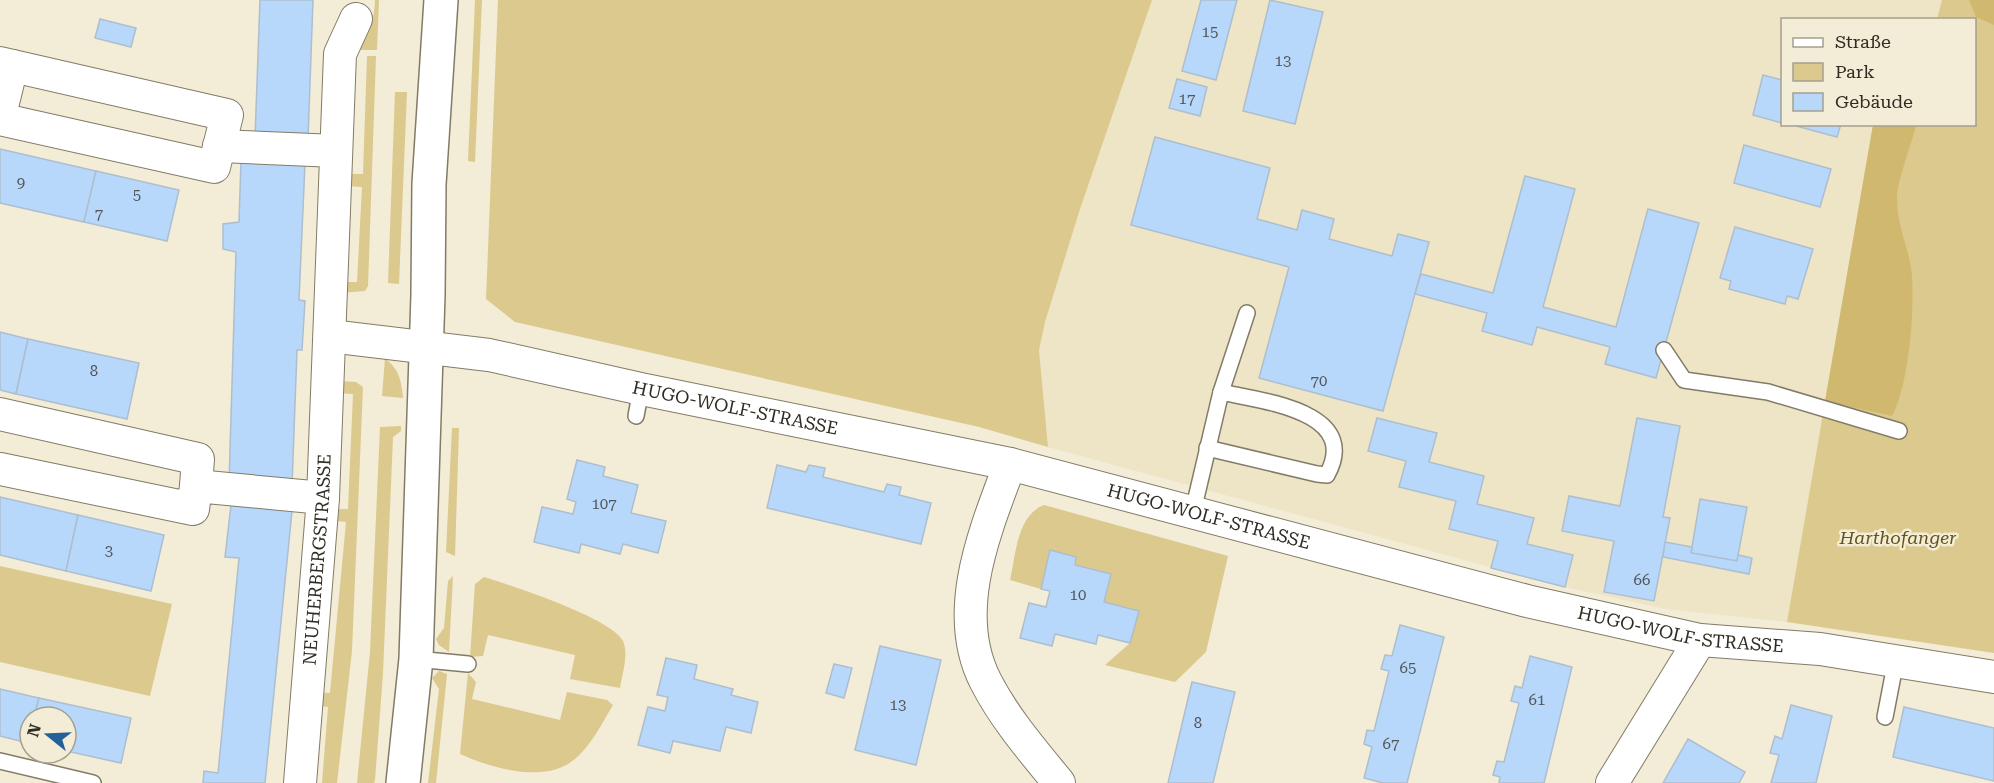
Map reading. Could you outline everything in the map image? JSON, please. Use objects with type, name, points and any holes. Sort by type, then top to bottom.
[{"type":"main road","points":[[403,783],[416,659],[429,184],[441,0]]},
{"type":"street","name":"NEUHERBERGSTRASSE","points":[[300,783],[323,498],[340,54],[356,19]]},
{"type":"street","points":[[6,65],[228,115],[214,166],[0,117],[6,65]]},
{"type":"street","points":[[219,146],[336,151]]},
{"type":"street","points":[[330,336],[426,347]]},
{"type":"street","name":"HUGO-WOLF-STRASSE","points":[[426,347],[489,355],[639,403],[1010,464],[1527,601],[1700,640],[1787,645],[1896,660],[1994,677]]},
{"type":"street","points":[[0,414],[198,459],[193,509],[0,469]]},
{"type":"street","points":[[127,496],[138,445]]},
{"type":"street","points":[[1010,464],[976,565],[972,590],[971,627],[976,655],[985,681],[1009,720],[1059,783]]},
{"type":"street","points":[[196,486],[323,498]]},
{"type":"street","points":[[1612,783],[1700,640]]},
{"type":"lane","points":[[1193,511],[1221,392],[1247,313]]},
{"type":"lane","points":[[1664,350],[1684,380],[1768,392],[1899,431]]},
{"type":"lane","points":[[1207,448],[1317,474],[1327,475],[1335,461],[1335,445],[1320,422],[1295,409],[1221,392]]},
{"type":"lane","points":[[416,659],[468,664]]},
{"type":"lane","points":[[1885,717],[1896,660]]},
{"type":"lane","points":[[0,761],[93,783]]},
{"type":"shaded area","points":[[1152,0],[1942,0],[1937,18],[1781,18],[1781,126],[1873,126],[1787,622],[1666,609],[1564,587],[1048,447],[1039,350],[1045,322],[1080,209]]},
{"type":"shaded area","points":[[1969,0],[1994,0],[1994,25],[1976,17]]},
{"type":"shaded area","points":[[1873,126],[1916,126],[1897,193],[1897,209],[1911,267],[1913,301],[1907,365],[1898,402],[1892,416],[1825,401]]},
{"type":"green space","points":[[375,0],[379,0],[377,50],[356,50],[373,17]]},
{"type":"green space","points":[[475,0],[482,0],[475,162],[468,161]]},
{"type":"green space","points":[[498,0],[1152,0],[1080,209],[1045,322],[1039,350],[1048,447],[979,427],[515,322],[486,299]]},
{"type":"green space","name":"Harthofanger","points":[[1942,0],[1994,0],[1994,653],[1787,622],[1873,126],[1976,126],[1976,18],[1937,18]]},
{"type":"green space","points":[[367,56],[376,56],[368,286],[365,291],[340,293],[340,282],[357,282],[362,187],[345,186],[346,174],[363,174]]},
{"type":"green space","points":[[395,92],[407,92],[399,284],[388,283]]},
{"type":"green space","points":[[385,358],[398,375],[403,398],[382,396]]},
{"type":"green space","points":[[337,381],[356,382],[363,387],[352,651],[337,783],[322,783],[328,707],[311,705],[313,692],[330,693],[346,522],[329,520],[330,509],[348,509],[353,394],[337,393]]},
{"type":"green space","points":[[401,426],[401,431],[393,437],[383,673],[375,780],[374,783],[357,783],[370,652],[380,427]]},
{"type":"green space","points":[[452,428],[459,428],[455,556],[446,552]]},
{"type":"green space","points":[[1044,505],[1228,556],[1206,652],[1175,682],[1105,665],[1130,643],[1138,612],[1104,602],[1111,574],[1075,565],[1076,557],[1051,551],[1041,589],[1010,580],[1016,547],[1023,526],[1035,510]]},
{"type":"green space","points":[[0,566],[172,604],[150,696],[0,662]]},
{"type":"green space","points":[[453,576],[449,652],[439,645],[436,639],[444,628],[448,581]]},
{"type":"green space","points":[[484,577],[559,603],[600,622],[615,632],[625,646],[620,688],[570,679],[575,655],[488,635],[483,656],[470,657],[475,584]]},
{"type":"green space","points":[[439,671],[447,674],[436,783],[428,783],[439,689],[432,678]]},
{"type":"green space","points":[[468,673],[476,682],[472,699],[560,720],[567,692],[607,700],[613,705],[582,753],[568,764],[543,772],[499,768],[460,754]]},
{"type":"building","points":[[260,0],[313,0],[308,139],[255,138]]},
{"type":"building","points":[[1201,0],[1237,0],[1216,80],[1182,71]]},
{"type":"building","points":[[1270,0],[1323,12],[1295,124],[1243,111]]},
{"type":"building","points":[[100,19],[136,28],[131,47],[95,38]]},
{"type":"building","points":[[1763,75],[1781,80],[1781,123],[1753,115]]},
{"type":"building","points":[[1177,79],[1207,87],[1200,116],[1169,108]]},
{"type":"building","points":[[1796,126],[1840,126],[1837,137]]},
{"type":"building","points":[[1155,137],[1270,168],[1257,219],[1297,230],[1302,210],[1334,219],[1329,239],[1392,256],[1398,234],[1429,242],[1383,411],[1259,378],[1289,267],[1131,225]]},
{"type":"building","points":[[1744,145],[1831,169],[1820,207],[1734,183]]},
{"type":"building","points":[[0,149],[96,171],[84,222],[0,203]]},
{"type":"building","points":[[241,161],[305,163],[299,300],[305,301],[302,350],[297,350],[292,485],[229,483],[236,252],[223,249],[223,224],[239,222]]},
{"type":"building","points":[[96,171],[179,190],[167,241],[84,222]]},
{"type":"building","points":[[1525,176],[1575,189],[1543,307],[1616,327],[1648,209],[1699,223],[1656,378],[1605,364],[1610,347],[1537,327],[1532,345],[1482,331],[1487,313],[1415,294],[1421,274],[1493,293]]},
{"type":"building","points":[[1735,227],[1813,249],[1798,299],[1787,296],[1785,304],[1729,289],[1731,281],[1720,278]]},
{"type":"building","points":[[0,332],[28,339],[16,394],[0,390]]},
{"type":"building","points":[[28,339],[139,363],[127,419],[16,394]]},
{"type":"building","points":[[1377,418],[1437,433],[1429,462],[1484,476],[1477,504],[1534,518],[1527,544],[1573,555],[1565,587],[1491,568],[1498,541],[1449,529],[1456,501],[1399,487],[1406,461],[1368,451]]},
{"type":"building","points":[[1637,418],[1680,426],[1663,517],[1670,518],[1654,601],[1604,592],[1614,541],[1562,531],[1569,496],[1620,506]]},
{"type":"building","points":[[577,460],[605,467],[603,476],[638,485],[631,513],[666,521],[658,553],[623,544],[620,554],[581,544],[579,553],[534,542],[542,507],[573,514],[576,502],[567,499]]},
{"type":"building","points":[[777,465],[806,472],[809,465],[825,468],[823,477],[884,492],[887,484],[901,487],[899,495],[931,503],[921,544],[767,508]]},
{"type":"building","points":[[0,497],[78,515],[66,571],[0,555]]},
{"type":"building","points":[[1700,499],[1747,507],[1737,561],[1691,553]]},
{"type":"building","points":[[231,505],[292,511],[265,783],[203,783],[204,771],[218,773],[239,558],[225,557]]},
{"type":"building","points":[[78,515],[164,535],[151,591],[66,571]]},
{"type":"building","points":[[1665,542],[1692,547],[1691,553],[1737,561],[1738,555],[1752,558],[1749,574],[1663,557]]},
{"type":"building","points":[[1050,550],[1076,557],[1075,565],[1111,574],[1104,602],[1139,611],[1130,643],[1098,635],[1096,644],[1055,634],[1052,646],[1020,638],[1029,603],[1046,607],[1050,591],[1041,589]]},
{"type":"building","points":[[1400,625],[1444,637],[1407,783],[1383,783],[1364,778],[1372,747],[1364,744],[1367,730],[1374,731],[1389,671],[1381,669],[1385,655],[1392,656]]},
{"type":"building","points":[[880,646],[941,660],[916,765],[855,750]]},
{"type":"building","points":[[1530,656],[1572,667],[1544,783],[1499,783],[1500,777],[1493,775],[1497,761],[1504,762],[1519,703],[1511,701],[1515,686],[1522,688]]},
{"type":"building","points":[[666,658],[697,665],[694,679],[733,689],[731,695],[758,702],[751,733],[726,727],[720,751],[673,741],[670,753],[638,745],[648,707],[665,711],[668,697],[657,695]]},
{"type":"building","points":[[834,664],[852,668],[844,698],[826,693]]},
{"type":"building","points":[[1192,682],[1235,692],[1213,783],[1168,783]]},
{"type":"building","points":[[0,689],[39,698],[37,705],[18,705],[18,740],[0,736]]},
{"type":"building","points":[[39,698],[71,705],[37,705]]},
{"type":"building","points":[[1791,705],[1832,716],[1816,783],[1771,783],[1779,755],[1770,753],[1775,736],[1782,739]]},
{"type":"building","points":[[78,706],[131,718],[121,763],[78,754]]},
{"type":"building","points":[[1904,707],[1994,728],[1994,781],[1893,757]]},
{"type":"building","points":[[1688,739],[1745,772],[1739,783],[1663,783]]}]
